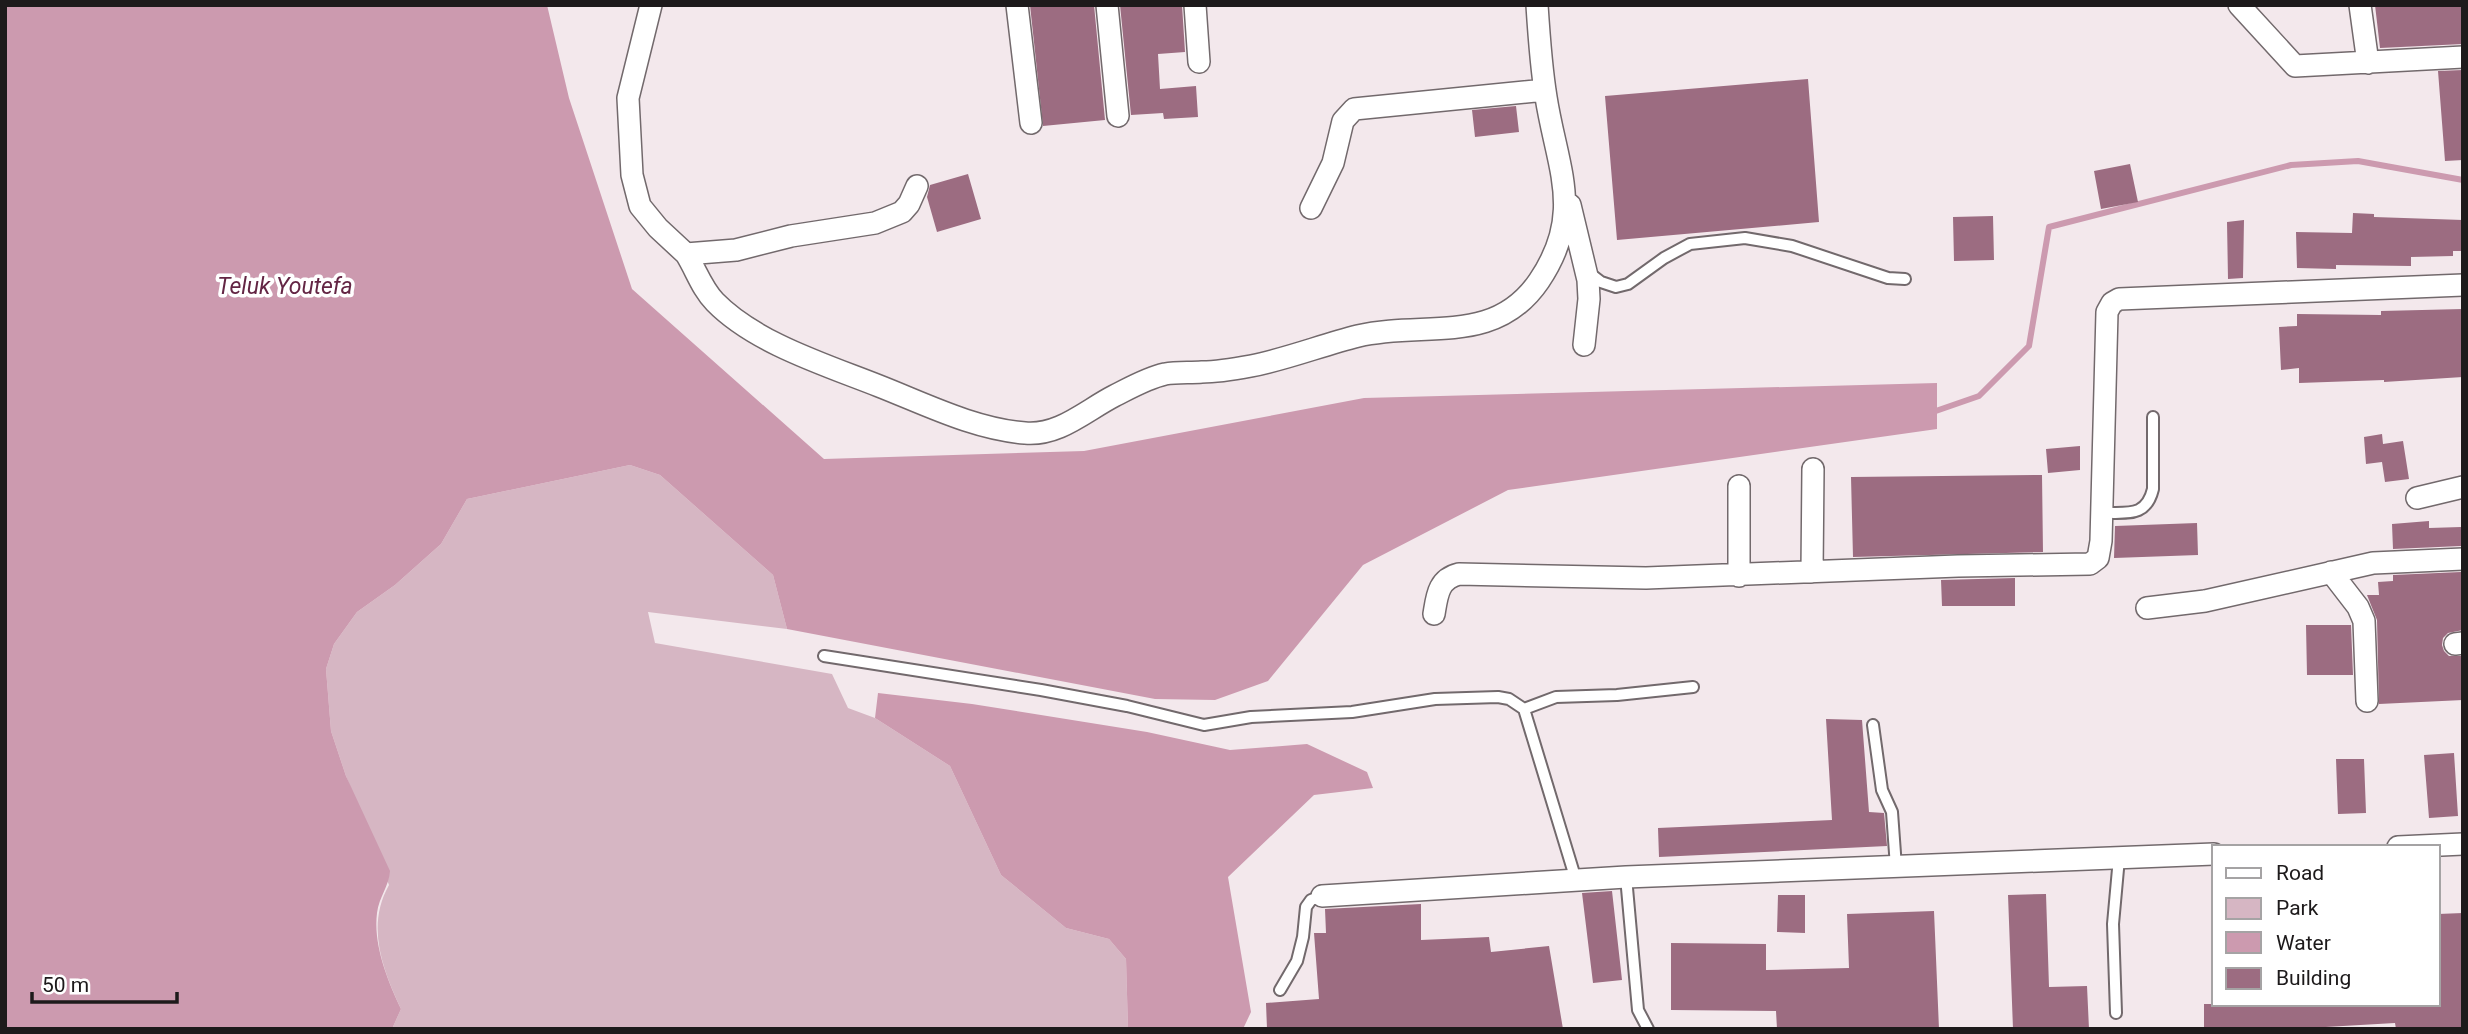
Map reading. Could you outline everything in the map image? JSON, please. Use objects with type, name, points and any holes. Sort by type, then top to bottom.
[{"type":"street","points":[[651,5],[628,98],[632,175],[640,206],[658,228],[686,254],[714,300],[749,327],[785,348],[958,417],[1009,432],[1048,433],[1148,379],[1164,374],[1205,372],[1252,365],[1373,333],[1471,326],[1492,321],[1518,305],[1538,282],[1553,255],[1561,230],[1565,186]]},
{"type":"street","points":[[1017,5],[1031,123]]},
{"type":"street","points":[[1107,5],[1118,116]]},
{"type":"street","points":[[1195,5],[1199,62]]},
{"type":"street","points":[[1537,5],[1545,90],[1586,271],[1589,299],[1584,345]]},
{"type":"street","points":[[2239,5],[2295,66],[2463,57]]},
{"type":"street","points":[[2360,5],[2368,63]]},
{"type":"street","points":[[1311,208],[1333,163],[1343,121],[1354,109],[1545,90]]},
{"type":"street","points":[[686,254],[736,250],[791,236],[875,223],[902,212],[917,186]]},
{"type":"street","points":[[1434,614],[1441,584],[1451,576],[1459,574],[1646,579],[1958,566],[2090,564],[2098,558],[2102,513],[2107,312],[2112,303],[2119,299],[2463,285]]},
{"type":"street","points":[[1812,572],[1813,469]]},
{"type":"street","points":[[1739,486],[1739,576]]},
{"type":"street","points":[[2417,498],[2463,487]]},
{"type":"street","points":[[2147,608],[2206,601],[2384,562],[2463,559]]},
{"type":"street","points":[[2331,572],[2358,607],[2364,621],[2367,701]]},
{"type":"street","points":[[2440,845],[2463,844]]},
{"type":"street","points":[[1322,896],[1626,877],[2212,854]]},
{"type":"lane","points":[[1586,271],[1601,282],[1616,286],[1628,284],[1664,258],[1690,244],[1745,238],[1792,246],[1888,278],[1905,279]]},
{"type":"lane","points":[[2102,513],[2135,511],[2147,506],[2152,489],[2153,417]]},
{"type":"lane","points":[[824,656],[1041,690],[1204,725],[1251,717],[1352,712],[1435,699],[1509,699],[1524,709],[1576,880]]},
{"type":"lane","points":[[1524,709],[1556,697],[1617,695],[1693,687]]},
{"type":"lane","points":[[1873,725],[1882,790],[1892,812],[1896,867]]},
{"type":"lane","points":[[2116,1013],[2113,924],[2119,858]]},
{"type":"lane","points":[[1626,877],[1638,1010],[1648,1029]]},
{"type":"lane","points":[[1280,990],[1297,961],[1306,907],[1311,900],[1322,896]]},
{"type":"green space","points":[[630,465],[660,475],[773,575],[787,629],[648,612],[655,643],[832,674],[848,708],[875,718],[950,766],[1001,875],[1066,928],[1109,939],[1126,959],[1128,1029],[392,1029],[401,1009],[383,963],[378,931],[378,916],[389,885],[331,731],[326,669],[334,644],[357,612],[395,585],[441,544],[467,499]]},
{"type":"water","name":"Teluk Youtefa","points":[[5,5],[547,5],[569,98],[632,289],[824,459],[1084,451],[1364,398],[1937,383],[1937,429],[1508,490],[1363,565],[1268,681],[1215,700],[1155,699],[787,629],[773,575],[660,475],[630,465],[467,499],[441,544],[395,585],[357,612],[334,644],[326,669],[331,731],[346,776],[390,871],[378,907],[376,925],[383,962],[401,1009],[392,1029],[5,1029]]},
{"type":"water","points":[[878,693],[972,704],[1147,732],[1230,750],[1307,744],[1367,772],[1373,788],[1314,795],[1228,877],[1251,1012],[1243,1029],[1128,1029],[1126,959],[1109,939],[1066,928],[1001,875],[950,766],[875,718]]},
{"type":"building","points":[[1030,5],[1094,5],[1105,120],[1043,126]]},
{"type":"building","points":[[1120,5],[1182,5],[1185,52],[1158,54],[1160,89],[1196,86],[1198,117],[1164,119],[1163,113],[1131,115]]},
{"type":"building","points":[[2375,5],[2463,5],[2463,44],[2380,48]]},
{"type":"building","points":[[2463,70],[2463,160],[2445,161],[2438,71]]},
{"type":"building","points":[[1808,79],[1819,222],[1617,240],[1605,96]]},
{"type":"building","points":[[1516,106],[1519,132],[1475,137],[1472,110]]},
{"type":"building","points":[[2130,164],[2138,202],[2101,209],[2094,171]]},
{"type":"building","points":[[968,174],[981,219],[937,232],[927,197],[930,185]]},
{"type":"building","points":[[2353,213],[2374,214],[2374,217],[2463,220],[2463,251],[2453,251],[2453,256],[2411,257],[2411,266],[2336,265],[2336,269],[2297,268],[2296,232],[2352,233]]},
{"type":"building","points":[[1993,216],[1994,260],[1954,261],[1953,217]]},
{"type":"building","points":[[2244,220],[2243,278],[2228,279],[2227,222]]},
{"type":"building","points":[[2463,309],[2463,377],[2384,382],[2299,383],[2299,368],[2281,370],[2279,327],[2297,326],[2297,314],[2381,315],[2381,311]]},
{"type":"building","points":[[2382,434],[2383,444],[2403,441],[2409,479],[2385,482],[2382,462],[2366,464],[2364,437]]},
{"type":"building","points":[[2080,446],[2080,470],[2048,473],[2046,449]]},
{"type":"building","points":[[2042,475],[2043,552],[1853,557],[1851,477]]},
{"type":"building","points":[[2429,521],[2429,528],[2461,527],[2461,546],[2393,549],[2392,524]]},
{"type":"building","points":[[2197,523],[2198,555],[2114,558],[2115,526]]},
{"type":"building","points":[[2461,572],[2463,630],[2448,633],[2443,638],[2442,645],[2449,656],[2463,656],[2463,700],[2379,704],[2377,620],[2367,595],[2379,595],[2378,582],[2393,581],[2393,575]]},
{"type":"building","points":[[2015,578],[2015,606],[1942,606],[1941,580]]},
{"type":"building","points":[[2306,625],[2351,625],[2353,675],[2307,675]]},
{"type":"building","points":[[1826,719],[1862,720],[1869,812],[1884,813],[1887,846],[1659,857],[1658,828],[1832,820]]},
{"type":"building","points":[[2454,753],[2458,816],[2429,818],[2424,755]]},
{"type":"building","points":[[2336,759],[2364,759],[2366,813],[2338,814]]},
{"type":"building","points":[[1612,891],[1622,980],[1593,983],[1582,893]]},
{"type":"building","points":[[2046,894],[2049,987],[2087,986],[2089,1029],[2013,1029],[2008,895]]},
{"type":"building","points":[[1778,895],[1805,895],[1805,933],[1777,932]]},
{"type":"building","points":[[1421,904],[1421,940],[1489,937],[1491,952],[1549,946],[1563,1029],[1267,1029],[1266,1003],[1319,999],[1314,933],[1326,933],[1325,909]]},
{"type":"building","points":[[1934,911],[1939,1029],[1777,1029],[1776,1011],[1671,1010],[1671,943],[1766,944],[1766,970],[1849,968],[1847,914]]},
{"type":"building","points":[[2463,913],[2463,1027],[2396,1029],[2395,1023],[2291,1029],[2204,1029],[2204,1004],[2440,1006],[2440,914]]},
{"type":"waterway","points":[[1930,413],[1979,396],[2029,346],[2049,227],[2291,165],[2358,161],[2463,180]]}]
